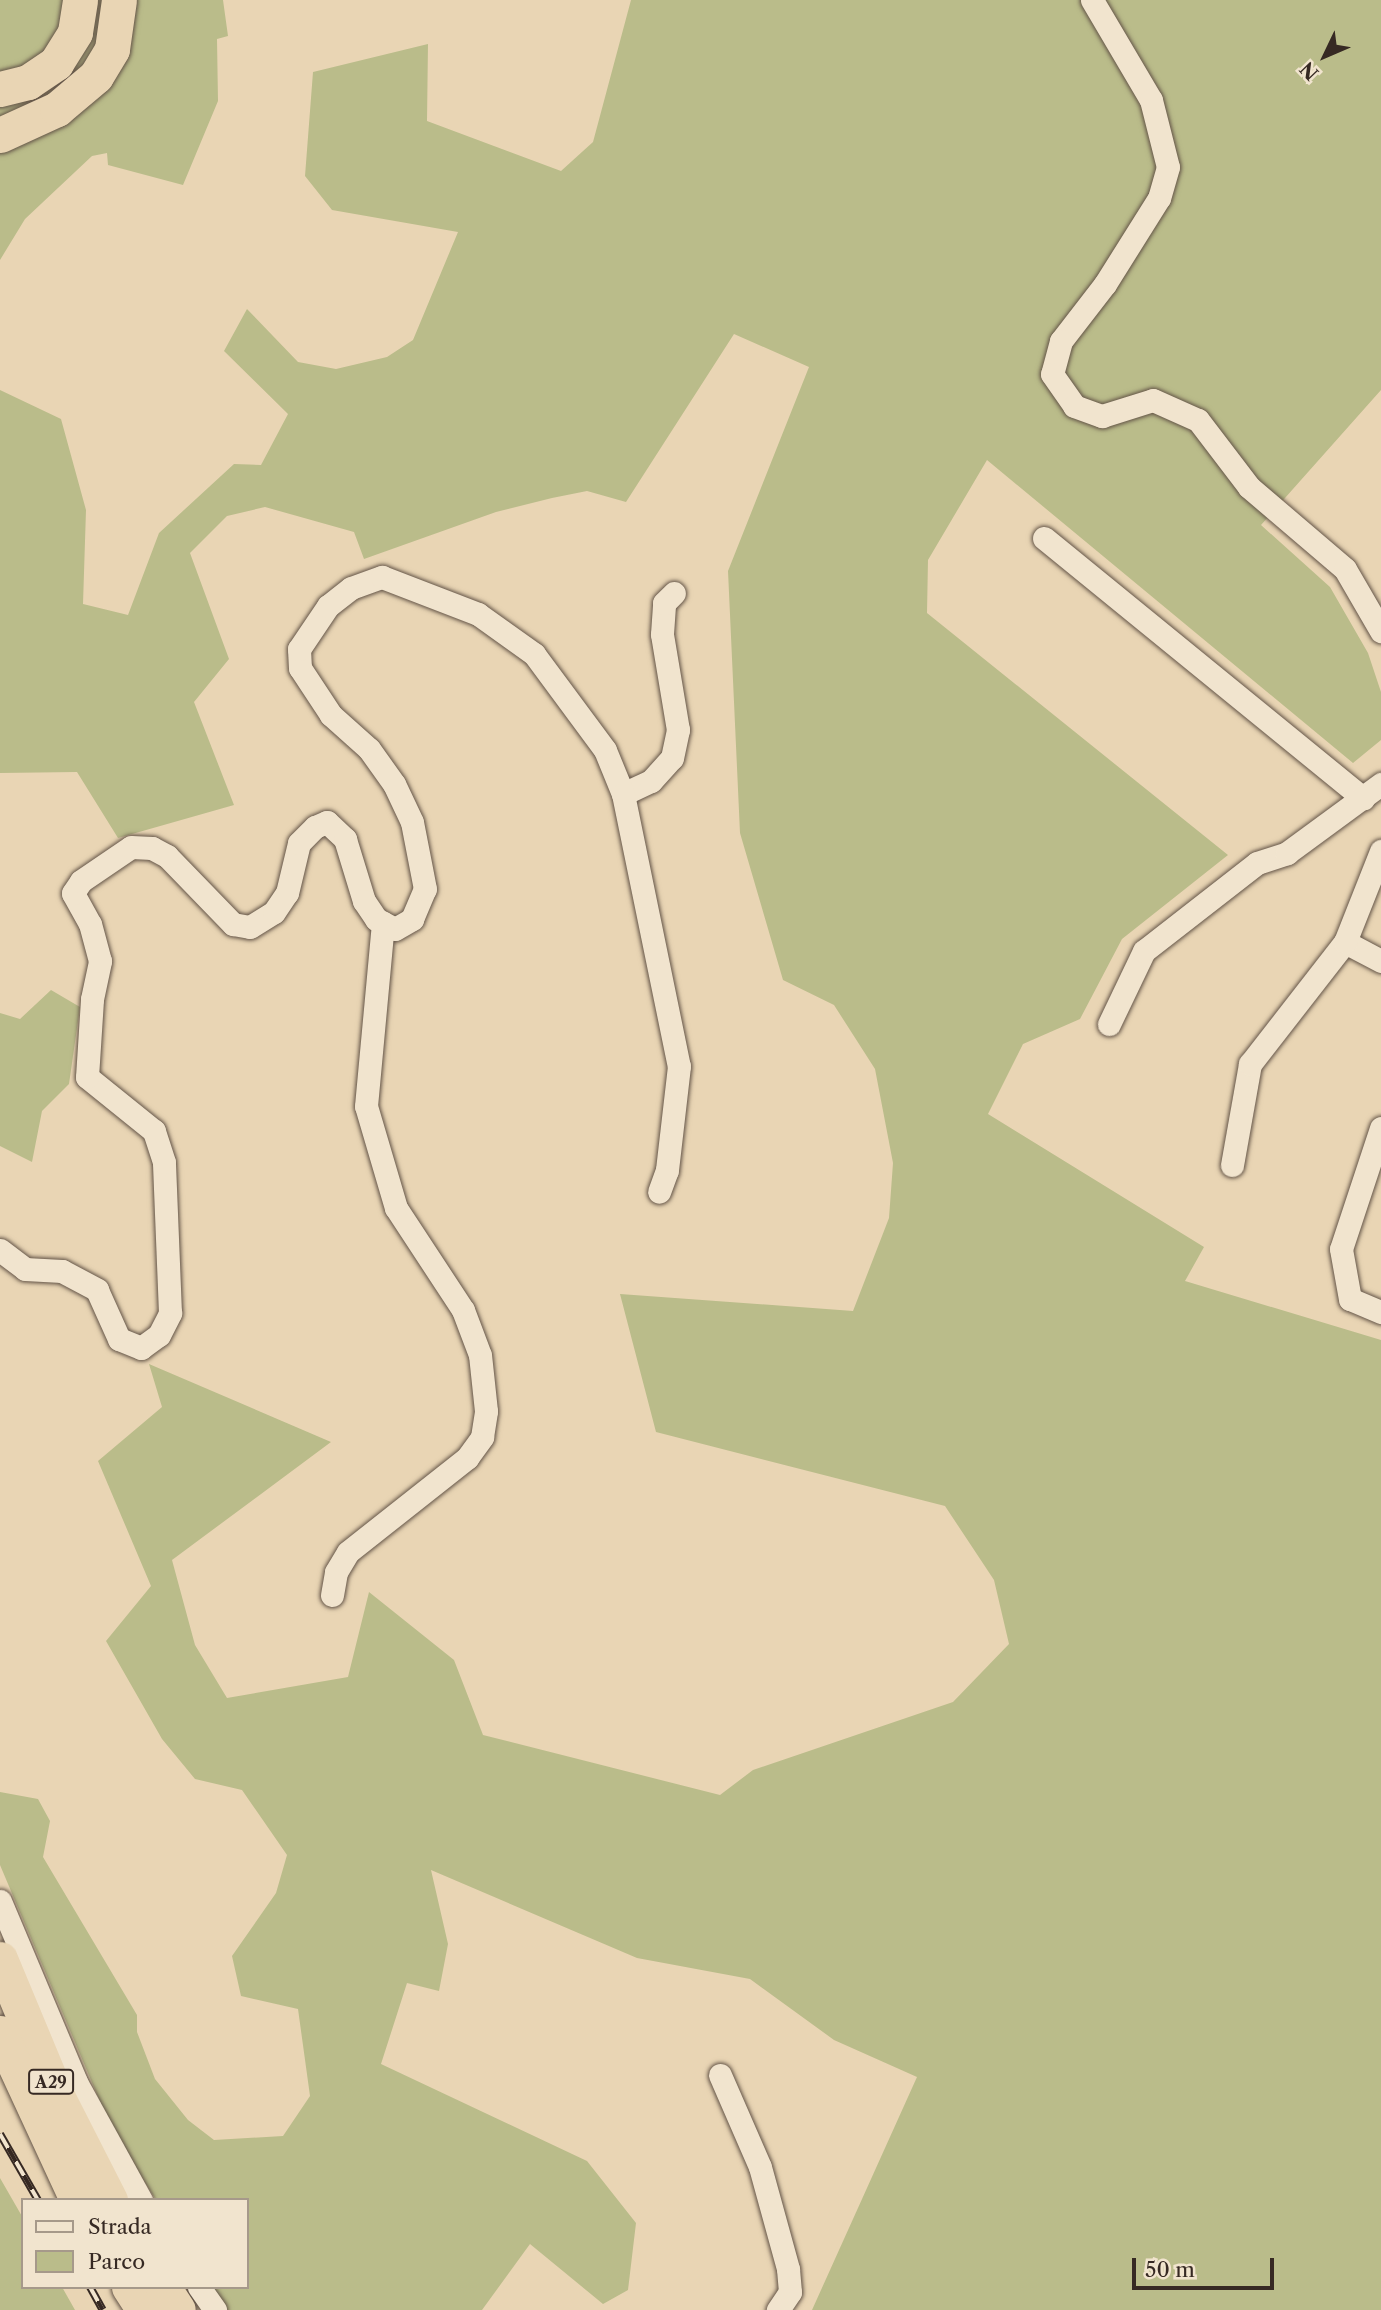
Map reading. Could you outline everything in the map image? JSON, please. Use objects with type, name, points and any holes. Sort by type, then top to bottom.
[{"type":"highway","points":[[0,89],[28,82],[56,62],[75,32],[80,0]]},
{"type":"highway","points":[[0,135],[57,109],[96,76],[112,49],[119,0]]},
{"type":"highway","name":"A29","points":[[0,1959],[57,2096],[109,2198]]},
{"type":"highway","name":"A29","points":[[0,2033],[76,2198]]},
{"type":"highway","points":[[130,2289],[144,2310]]},
{"type":"highway","points":[[164,2289],[178,2310]]},
{"type":"street","points":[[1092,0],[1152,100],[1168,167],[1159,198],[1105,284],[1061,341],[1052,374],[1074,406],[1102,416],[1153,400],[1198,420],[1249,487],[1345,569],[1381,631]]},
{"type":"street","points":[[1044,538],[1372,791],[1287,853],[1257,863],[1144,951],[1109,1024]]},
{"type":"street","points":[[0,1250],[25,1269],[62,1271],[97,1290],[119,1339],[141,1348],[159,1335],[170,1313],[164,1162],[153,1131],[87,1077],[90,1011],[100,961],[90,924],[73,892],[80,881],[131,847],[152,848],[167,856],[233,924],[250,927],[274,912],[287,893],[299,843],[327,822],[345,839],[364,901],[383,923],[395,929],[412,919],[425,889],[412,822],[394,784],[369,749],[331,715],[300,668],[299,649],[312,626],[351,587],[382,577],[478,614],[534,654],[585,718],[623,794],[679,1066],[669,1158],[659,1192]]},
{"type":"street","points":[[623,794],[651,781],[672,758],[678,730],[662,635],[664,603],[674,593]]},
{"type":"street","points":[[1231,1165],[1250,1064],[1345,942],[1381,851]]},
{"type":"street","points":[[332,1595],[336,1572],[348,1552],[467,1458],[482,1437],[486,1411],[480,1355],[463,1310],[396,1208],[366,1106],[383,923]]},
{"type":"street","points":[[1345,942],[1381,961]]},
{"type":"street","points":[[1381,1128],[1342,1250],[1350,1299],[1381,1312]]},
{"type":"street","points":[[0,1901],[76,2082],[140,2198]]},
{"type":"street","points":[[720,2075],[760,2167],[788,2269],[790,2292],[778,2310]]},
{"type":"street","points":[[201,2289],[215,2310]]},
{"type":"green space","points":[[0,0],[69,0],[52,52],[0,78]]},
{"type":"green space","points":[[88,0],[109,0],[89,70],[0,125],[0,98],[15,96]]},
{"type":"green space","points":[[130,0],[223,0],[228,36],[217,39],[218,101],[183,185],[108,165],[107,153],[92,156],[25,219],[0,260],[0,145],[37,128]]},
{"type":"green space","points":[[631,0],[1381,0],[1381,390],[1261,525],[1330,587],[1368,653],[1381,692],[1381,740],[1353,763],[987,460],[928,560],[927,613],[1228,855],[1122,939],[1080,1019],[1023,1044],[988,1114],[1204,1247],[1185,1281],[1381,1340],[1381,2310],[812,2310],[917,2077],[834,2040],[750,1979],[637,1958],[431,1870],[448,1944],[439,1991],[407,1983],[381,2064],[587,2161],[636,2223],[628,2290],[603,2304],[530,2244],[482,2310],[228,2310],[213,2289],[248,2289],[248,2198],[155,2198],[113,2132],[0,1865],[0,1792],[38,1799],[50,1821],[43,1857],[137,2015],[137,2032],[155,2079],[188,2120],[214,2140],[283,2136],[310,2096],[298,2009],[241,1996],[232,1956],[276,1893],[287,1855],[242,1790],[195,1779],[162,1739],[106,1641],[151,1586],[98,1461],[162,1407],[149,1364],[331,1442],[172,1560],[195,1645],[227,1698],[348,1677],[369,1592],[454,1660],[483,1735],[720,1795],[753,1770],[953,1702],[1009,1644],[994,1580],[945,1506],[656,1432],[620,1294],[853,1311],[889,1218],[893,1163],[875,1069],[834,1005],[783,980],[740,833],[728,571],[809,367],[734,334],[626,502],[587,491],[552,498],[496,512],[364,559],[354,532],[265,507],[227,516],[190,553],[229,659],[194,702],[234,805],[118,838],[77,772],[0,773],[0,390],[61,419],[86,510],[83,604],[128,615],[159,533],[234,464],[261,465],[288,414],[224,351],[247,309],[298,362],[336,369],[387,357],[413,340],[458,232],[332,210],[305,176],[313,72],[428,44],[427,121],[561,171],[593,142]]},
{"type":"green space","points":[[51,990],[80,1007],[69,1084],[42,1111],[32,1162],[0,1146],[0,1013],[20,1019]]},
{"type":"green space","points":[[0,2178],[21,2215],[21,2289],[63,2289],[75,2310],[0,2310]]},
{"type":"railway","points":[[0,2134],[37,2198]]},
{"type":"railway","points":[[91,2289],[103,2310]]}]
